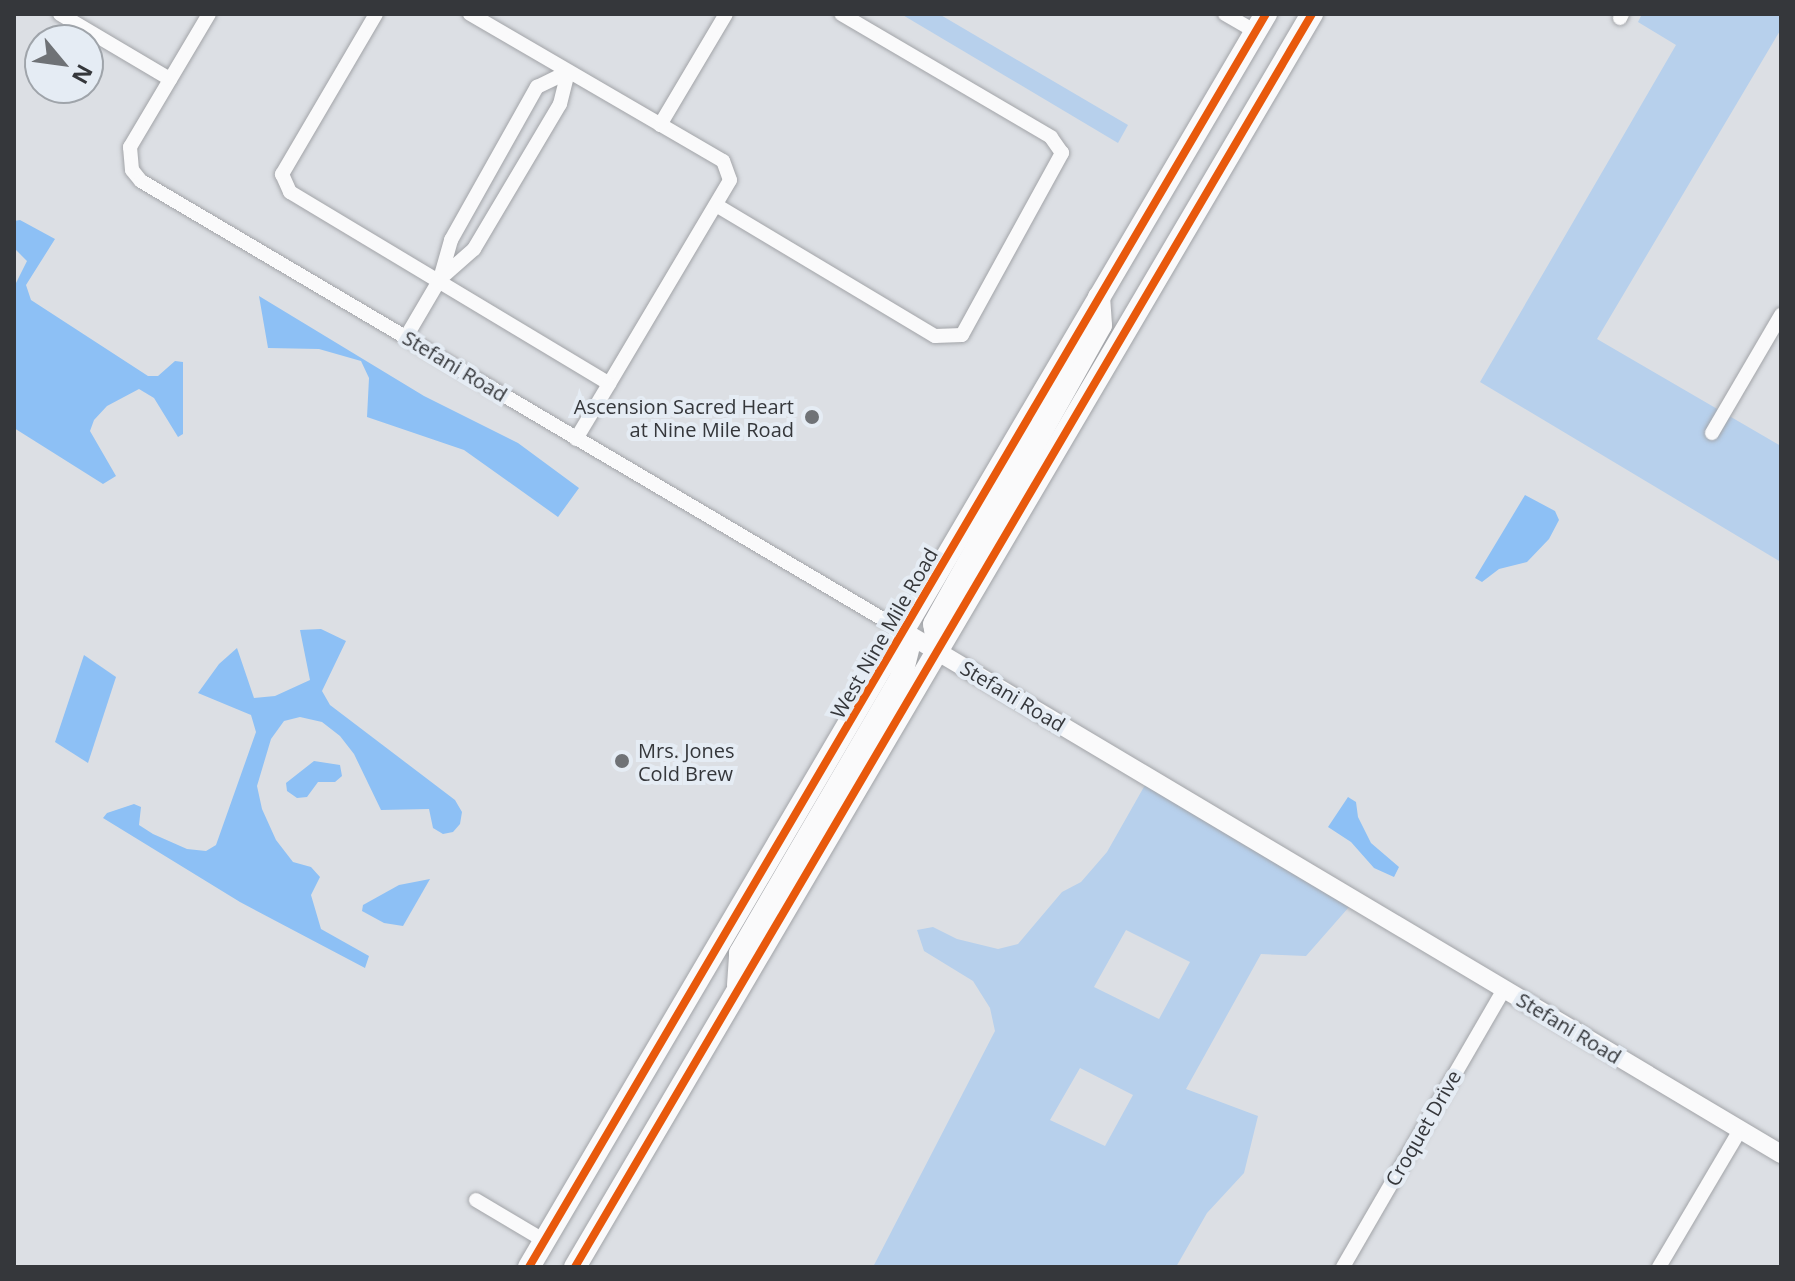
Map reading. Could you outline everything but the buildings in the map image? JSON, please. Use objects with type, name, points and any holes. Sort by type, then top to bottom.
[{"type":"main road","points":[[575,1267],[1308,17]]},
{"type":"main road","name":"West Nine Mile Road","points":[[529,1267],[1261,23]]},
{"type":"main road","points":[[938,651],[934,624],[1101,325],[1099,297]]},
{"type":"main road","points":[[738,990],[740,953],[901,678],[909,645],[903,631]]},
{"type":"main road","points":[[539,1267],[545,1241]]},
{"type":"street","points":[[60,14],[170,79],[209,14]]},
{"type":"street","points":[[376,14],[282,174],[290,192],[440,279],[609,384]]},
{"type":"street","points":[[470,14],[723,161],[730,180],[576,439]]},
{"type":"street","points":[[660,125],[726,14]]},
{"type":"street","points":[[716,205],[935,336],[962,335],[1062,153],[1051,137],[841,14]]},
{"type":"street","points":[[1225,14],[1261,23]]},
{"type":"street","points":[[440,279],[474,249],[560,104],[568,72]]},
{"type":"street","points":[[406,337],[440,279],[451,240],[537,87],[568,72]]},
{"type":"street","name":"Stefani Road","points":[[170,79],[130,147],[132,170],[141,181],[938,651],[1781,1154]]},
{"type":"street","points":[[1712,433],[1781,315]]},
{"type":"street","name":"Croquet Drive","points":[[1343,1267],[1504,989]]},
{"type":"street","points":[[1659,1267],[1740,1130]]},
{"type":"street","points":[[476,1200],[545,1241]]},
{"type":"shaded area","points":[[901,14],[939,14],[1128,125],[1118,143]]},
{"type":"shaded area","points":[[1642,14],[1781,14],[1781,29],[1597,339],[1781,446],[1781,562],[1480,382],[1676,45],[1638,22]]},
{"type":"shaded area","points":[[1145,785],[1349,907],[1306,956],[1261,954],[1186,1089],[1258,1116],[1244,1173],[1207,1213],[1176,1267],[873,1267],[995,1031],[990,1008],[973,981],[924,951],[917,930],[933,927],[957,939],[998,949],[1018,944],[1062,892],[1081,882],[1107,852]],"holes":[[[1126,930],[1190,962],[1159,1019],[1094,987]],[[1080,1068],[1133,1095],[1105,1146],[1050,1120]]]},
{"type":"water","points":[[20,220],[55,239],[26,285],[31,300],[148,376],[158,376],[175,361],[183,362],[183,434],[178,437],[154,398],[139,389],[107,406],[94,420],[90,431],[116,476],[103,484],[14,428],[14,287],[27,261],[14,248],[14,221]]},
{"type":"water","points":[[259,296],[424,396],[518,443],[579,488],[558,517],[464,450],[367,417],[369,378],[361,361],[319,349],[268,348]]},
{"type":"water","points":[[1525,495],[1555,511],[1559,520],[1549,539],[1527,562],[1499,569],[1482,582],[1475,578]]},
{"type":"water","points":[[321,629],[346,641],[322,691],[330,705],[455,800],[462,812],[460,824],[453,832],[443,834],[433,828],[429,809],[381,810],[354,754],[340,736],[322,722],[300,717],[284,721],[271,739],[257,786],[262,809],[276,840],[293,862],[311,867],[320,877],[311,895],[321,929],[369,956],[365,968],[240,902],[103,818],[107,813],[134,804],[141,807],[139,825],[153,834],[187,849],[206,851],[216,845],[256,732],[251,715],[198,693],[219,664],[237,648],[254,698],[275,696],[310,680],[300,630]]},
{"type":"water","points":[[84,655],[116,677],[88,763],[55,742]]},
{"type":"water","points":[[314,761],[340,765],[342,776],[335,782],[318,782],[307,797],[297,798],[287,791],[286,783]]},
{"type":"water","points":[[1348,797],[1356,802],[1358,817],[1371,843],[1399,867],[1394,877],[1374,868],[1351,842],[1328,827]]},
{"type":"water","points":[[430,879],[403,926],[384,923],[362,911],[363,905],[399,885]]},
{"type":"cycle path","points":[[529,1267],[1266,14]]},
{"type":"cycle path","points":[[575,1267],[1312,14]]},
{"type":"place","name":"Ascension Sacred Heart at Nine Mile Road","points":[[812,417]]},
{"type":"place","name":"Mrs. Jones Cold Brew","points":[[622,761]]}]
